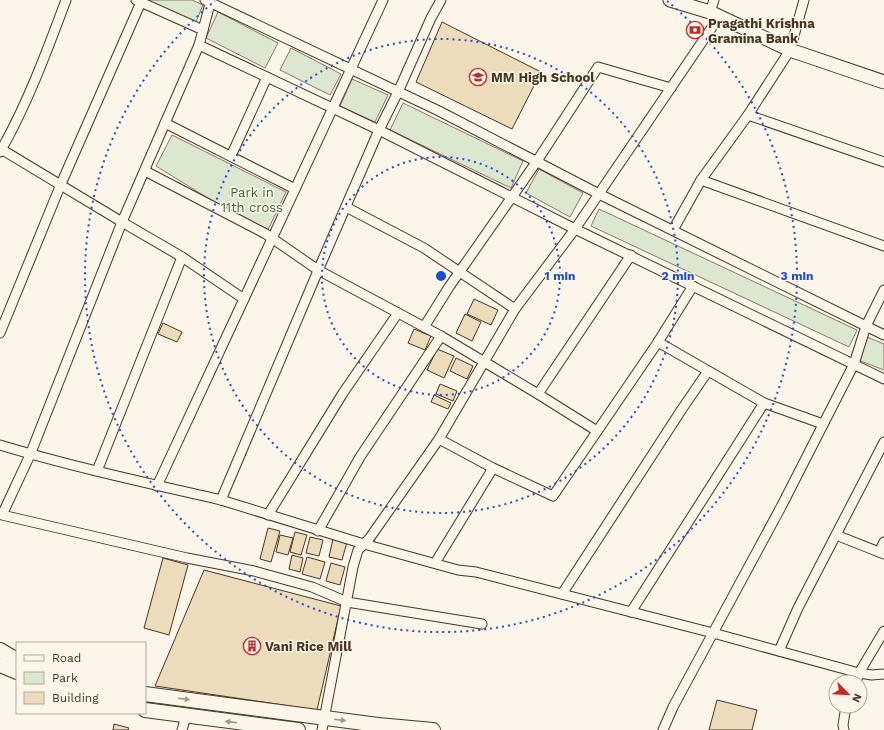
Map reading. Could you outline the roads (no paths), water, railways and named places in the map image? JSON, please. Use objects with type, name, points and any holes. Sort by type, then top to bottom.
[{"type":"main road","points":[[0,650],[16,659]]},
{"type":"main road","points":[[0,665],[16,672]]},
{"type":"main road","points":[[146,694],[322,724],[433,730]]},
{"type":"main road","points":[[146,710],[298,730]]},
{"type":"street","points":[[66,0],[18,118],[4,137],[1,151],[61,184],[182,257],[244,299]]},
{"type":"street","points":[[157,486],[383,0]]},
{"type":"street","points":[[221,500],[379,130],[398,92],[431,18],[441,0]]},
{"type":"street","points":[[670,0],[715,10],[790,50],[884,82]]},
{"type":"street","points":[[672,230],[701,180],[748,115],[790,50],[804,0]]},
{"type":"street","points":[[0,332],[138,1],[203,30]]},
{"type":"street","points":[[482,624],[347,602],[312,587],[254,571],[179,556],[2,515],[30,454],[122,222],[199,45],[209,1],[438,111],[599,194],[884,335]]},
{"type":"street","points":[[322,724],[358,550],[369,539],[440,439],[515,309],[599,194],[671,88],[715,10]]},
{"type":"street","points":[[199,45],[334,108],[884,379]]},
{"type":"street","points":[[424,327],[460,272],[537,162],[598,68],[671,88]]},
{"type":"street","points":[[232,156],[267,77]]},
{"type":"street","points":[[748,115],[884,162]]},
{"type":"street","points":[[166,123],[295,189]]},
{"type":"street","points":[[145,171],[272,238],[318,270],[441,336],[597,431]]},
{"type":"street","points":[[701,180],[884,246]]},
{"type":"street","points":[[346,207],[424,248],[515,309]]},
{"type":"street","points":[[538,394],[631,255]]},
{"type":"street","points":[[97,471],[182,257]]},
{"type":"street","points":[[440,439],[493,468],[552,496],[658,342],[693,286]]},
{"type":"street","points":[[663,730],[673,707],[824,424],[854,364],[866,326],[884,290]]},
{"type":"street","points":[[268,514],[343,393],[398,313]]},
{"type":"street","points":[[318,531],[360,457],[441,336]]},
{"type":"street","points":[[658,342],[764,403],[824,424]]},
{"type":"street","points":[[562,594],[708,371]]},
{"type":"street","points":[[631,612],[764,403]]},
{"type":"street","points":[[779,651],[798,608],[884,442]]},
{"type":"street","points":[[0,445],[157,486],[221,500],[318,531],[458,570],[476,572],[713,633],[779,651],[845,674]]},
{"type":"street","points":[[435,563],[493,468]]},
{"type":"street","points":[[836,535],[882,553],[884,542]]},
{"type":"street","points":[[859,674],[884,631]]},
{"type":"street","points":[[868,676],[884,674]]},
{"type":"street","points":[[844,730],[843,725],[845,714]]},
{"type":"street","points":[[182,730],[186,716]]},
{"type":"place","name":"Pragathi Krishna Gramina Bank","points":[[695,30]]},
{"type":"place","name":"MM High School","points":[[478,77]]},
{"type":"place","name":"Vani Rice Mill","points":[[252,646]]},
{"type":"park label","name":"Park in 11th cross","points":[[252,200]]}]
